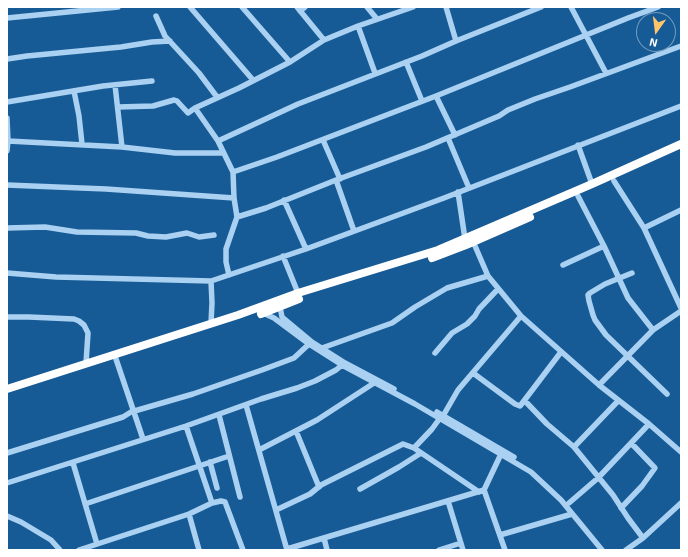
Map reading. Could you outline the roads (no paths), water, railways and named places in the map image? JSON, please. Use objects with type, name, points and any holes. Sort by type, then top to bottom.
[{"type":"highway","points":[[470,239],[681,144]]},
{"type":"highway","points":[[7,394],[263,313],[336,284],[470,239],[614,181],[681,150]]},
{"type":"highway","points":[[7,389],[262,307],[298,293],[336,284]]},
{"type":"street","points":[[7,18],[118,7]]},
{"type":"street","points":[[190,7],[253,80]]},
{"type":"street","points":[[242,7],[290,62]]},
{"type":"street","points":[[367,7],[376,20]]},
{"type":"street","points":[[118,107],[153,106],[174,100],[177,101],[188,113],[195,108],[290,62],[324,40],[412,7]]},
{"type":"street","points":[[446,7],[456,41]]},
{"type":"street","points":[[218,140],[298,104],[541,7]]},
{"type":"street","points":[[571,7],[606,73]]},
{"type":"street","points":[[233,172],[323,140],[658,7]]},
{"type":"street","points":[[301,8],[324,40]]},
{"type":"street","points":[[156,16],[163,32],[170,42],[199,73],[218,97]]},
{"type":"street","points":[[358,26],[375,73]]},
{"type":"street","points":[[7,60],[27,56],[121,47],[152,42],[170,42]]},
{"type":"street","points":[[237,217],[266,208],[338,179],[420,150],[535,99],[681,46]]},
{"type":"street","points":[[406,62],[422,101]]},
{"type":"street","points":[[7,102],[103,86],[152,81]]},
{"type":"street","points":[[115,85],[122,147]]},
{"type":"street","points":[[74,92],[82,144]]},
{"type":"street","points":[[436,96],[455,135]]},
{"type":"street","points":[[7,273],[56,277],[211,281],[306,249],[681,106]]},
{"type":"street","points":[[195,108],[218,140],[233,172],[234,198],[237,217],[226,249],[226,262],[229,275]]},
{"type":"street","points":[[7,118],[7,151]]},
{"type":"street","points":[[448,138],[469,188]]},
{"type":"street","points":[[323,140],[338,179],[354,231]]},
{"type":"street","points":[[8,141],[82,144],[175,153],[224,153]]},
{"type":"street","points":[[578,145],[592,184]]},
{"type":"street","points":[[599,385],[653,330],[681,310],[644,228],[614,181]]},
{"type":"street","points":[[7,185],[106,189],[234,198]]},
{"type":"street","points":[[458,192],[470,239],[488,276],[521,316],[560,352],[681,452]]},
{"type":"street","points":[[578,196],[604,246],[628,298],[653,330]]},
{"type":"street","points":[[284,200],[306,249]]},
{"type":"street","points":[[644,228],[681,210]]},
{"type":"street","points":[[7,228],[33,229],[45,227],[77,232],[136,233],[148,236],[166,236],[186,232],[199,236],[214,235]]},
{"type":"street","points":[[564,266],[604,246]]},
{"type":"street","points":[[283,256],[298,293]]},
{"type":"street","points":[[632,273],[593,291],[588,297],[595,320],[606,334],[667,394]]},
{"type":"street","points":[[322,348],[392,323],[447,288],[488,276]]},
{"type":"street","points":[[211,281],[211,323]]},
{"type":"street","points":[[435,353],[452,333],[467,324],[475,316],[479,309],[498,289]]},
{"type":"street","points":[[280,307],[282,317],[322,348],[345,363],[533,469],[569,503],[607,550]]},
{"type":"street","points":[[263,313],[274,318],[309,344],[342,365],[374,383],[442,417],[531,472],[561,500],[602,550]]},
{"type":"street","points":[[414,448],[442,417],[458,390],[521,316]]},
{"type":"street","points":[[7,317],[74,319],[79,321],[84,325],[88,333],[86,363]]},
{"type":"street","points":[[7,453],[123,417],[133,411],[193,394],[290,360],[309,344]]},
{"type":"street","points":[[473,373],[517,406],[522,404],[560,352]]},
{"type":"street","points":[[116,359],[142,439]]},
{"type":"street","points":[[7,483],[186,426],[315,382],[342,365]]},
{"type":"street","points":[[259,450],[317,420],[374,383]]},
{"type":"street","points":[[525,400],[547,424],[574,447],[613,495],[643,538]]},
{"type":"street","points":[[574,447],[618,401]]},
{"type":"street","points":[[246,405],[287,550],[482,491],[501,454]]},
{"type":"street","points":[[219,415],[240,497]]},
{"type":"street","points":[[569,503],[598,478],[649,424]]},
{"type":"street","points":[[186,426],[212,503]]},
{"type":"street","points":[[296,431],[319,487]]},
{"type":"street","points":[[621,508],[642,486],[655,468],[631,443]]},
{"type":"street","points":[[276,510],[310,494],[319,487],[355,467],[403,444],[414,448],[421,454],[482,491],[505,550]]},
{"type":"street","points":[[360,489],[421,454]]},
{"type":"street","points":[[85,504],[229,456]]},
{"type":"street","points":[[210,462],[217,488]]},
{"type":"street","points":[[73,463],[97,544]]},
{"type":"street","points":[[79,550],[189,514],[212,503],[222,501],[225,502],[243,550]]},
{"type":"street","points":[[448,501],[463,550]]},
{"type":"street","points":[[626,550],[643,538],[681,502]]},
{"type":"street","points":[[189,514],[199,550]]},
{"type":"street","points":[[500,535],[572,514]]},
{"type":"street","points":[[7,516],[21,522],[51,540],[60,550]]},
{"type":"street","points":[[324,538],[327,550]]},
{"type":"street","points":[[440,550],[461,543]]}]
